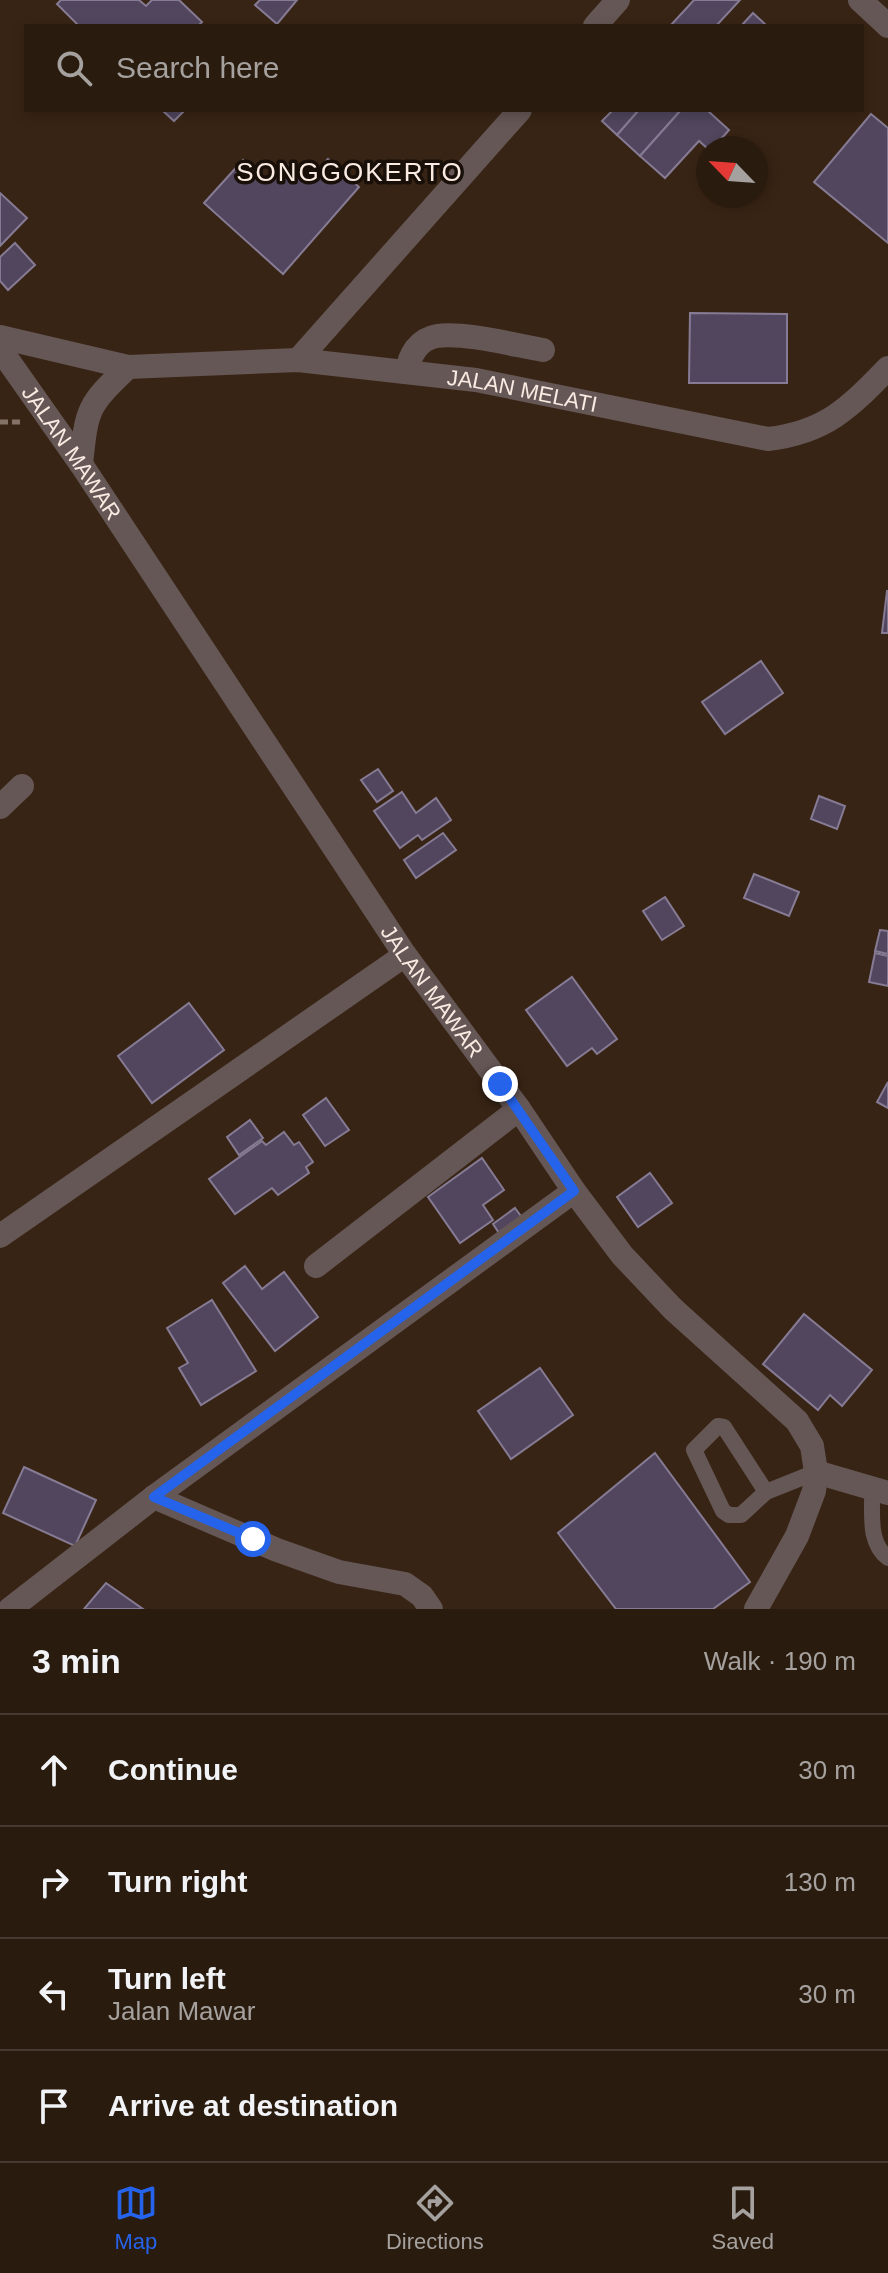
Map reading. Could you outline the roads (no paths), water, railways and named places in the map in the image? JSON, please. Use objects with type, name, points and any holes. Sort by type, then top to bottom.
[{"type":"street","points":[[597,24],[618,0]]},
{"type":"street","points":[[860,0],[888,26]]},
{"type":"street","points":[[298,360],[518,112]]},
{"type":"street","points":[[407,372],[414,351],[426,340],[437,336],[543,350]]},
{"type":"street","name":"JALAN MELATI","points":[[0,337],[128,367],[298,360],[476,380],[768,439],[798,435],[832,419],[888,368]]},
{"type":"street","name":"JALAN MAWAR","points":[[0,349],[81,464],[405,955],[519,1109],[574,1191],[622,1255],[673,1309],[797,1421],[812,1446],[816,1472],[814,1491],[797,1536],[756,1609]]},
{"type":"street","points":[[81,464],[88,412],[101,393],[128,367]]},
{"type":"street","points":[[0,807],[22,786]]},
{"type":"street","points":[[0,1236],[405,955]]},
{"type":"street","points":[[316,1266],[519,1109]]},
{"type":"street","points":[[10,1609],[154,1497],[574,1191]]},
{"type":"street","points":[[816,1472],[880,1491]]},
{"type":"street","points":[[154,1497],[277,1550],[339,1572],[405,1584],[422,1596],[431,1609]]},
{"type":"lane","points":[[766,1492],[724,1427],[718,1426],[694,1450],[723,1511],[729,1515],[741,1515],[766,1492],[816,1472]]},
{"type":"lane","points":[[880,1491],[873,1536],[888,1558]]},
{"type":"district","name":"SONGGOKERTO","points":[[350,172]]}]
